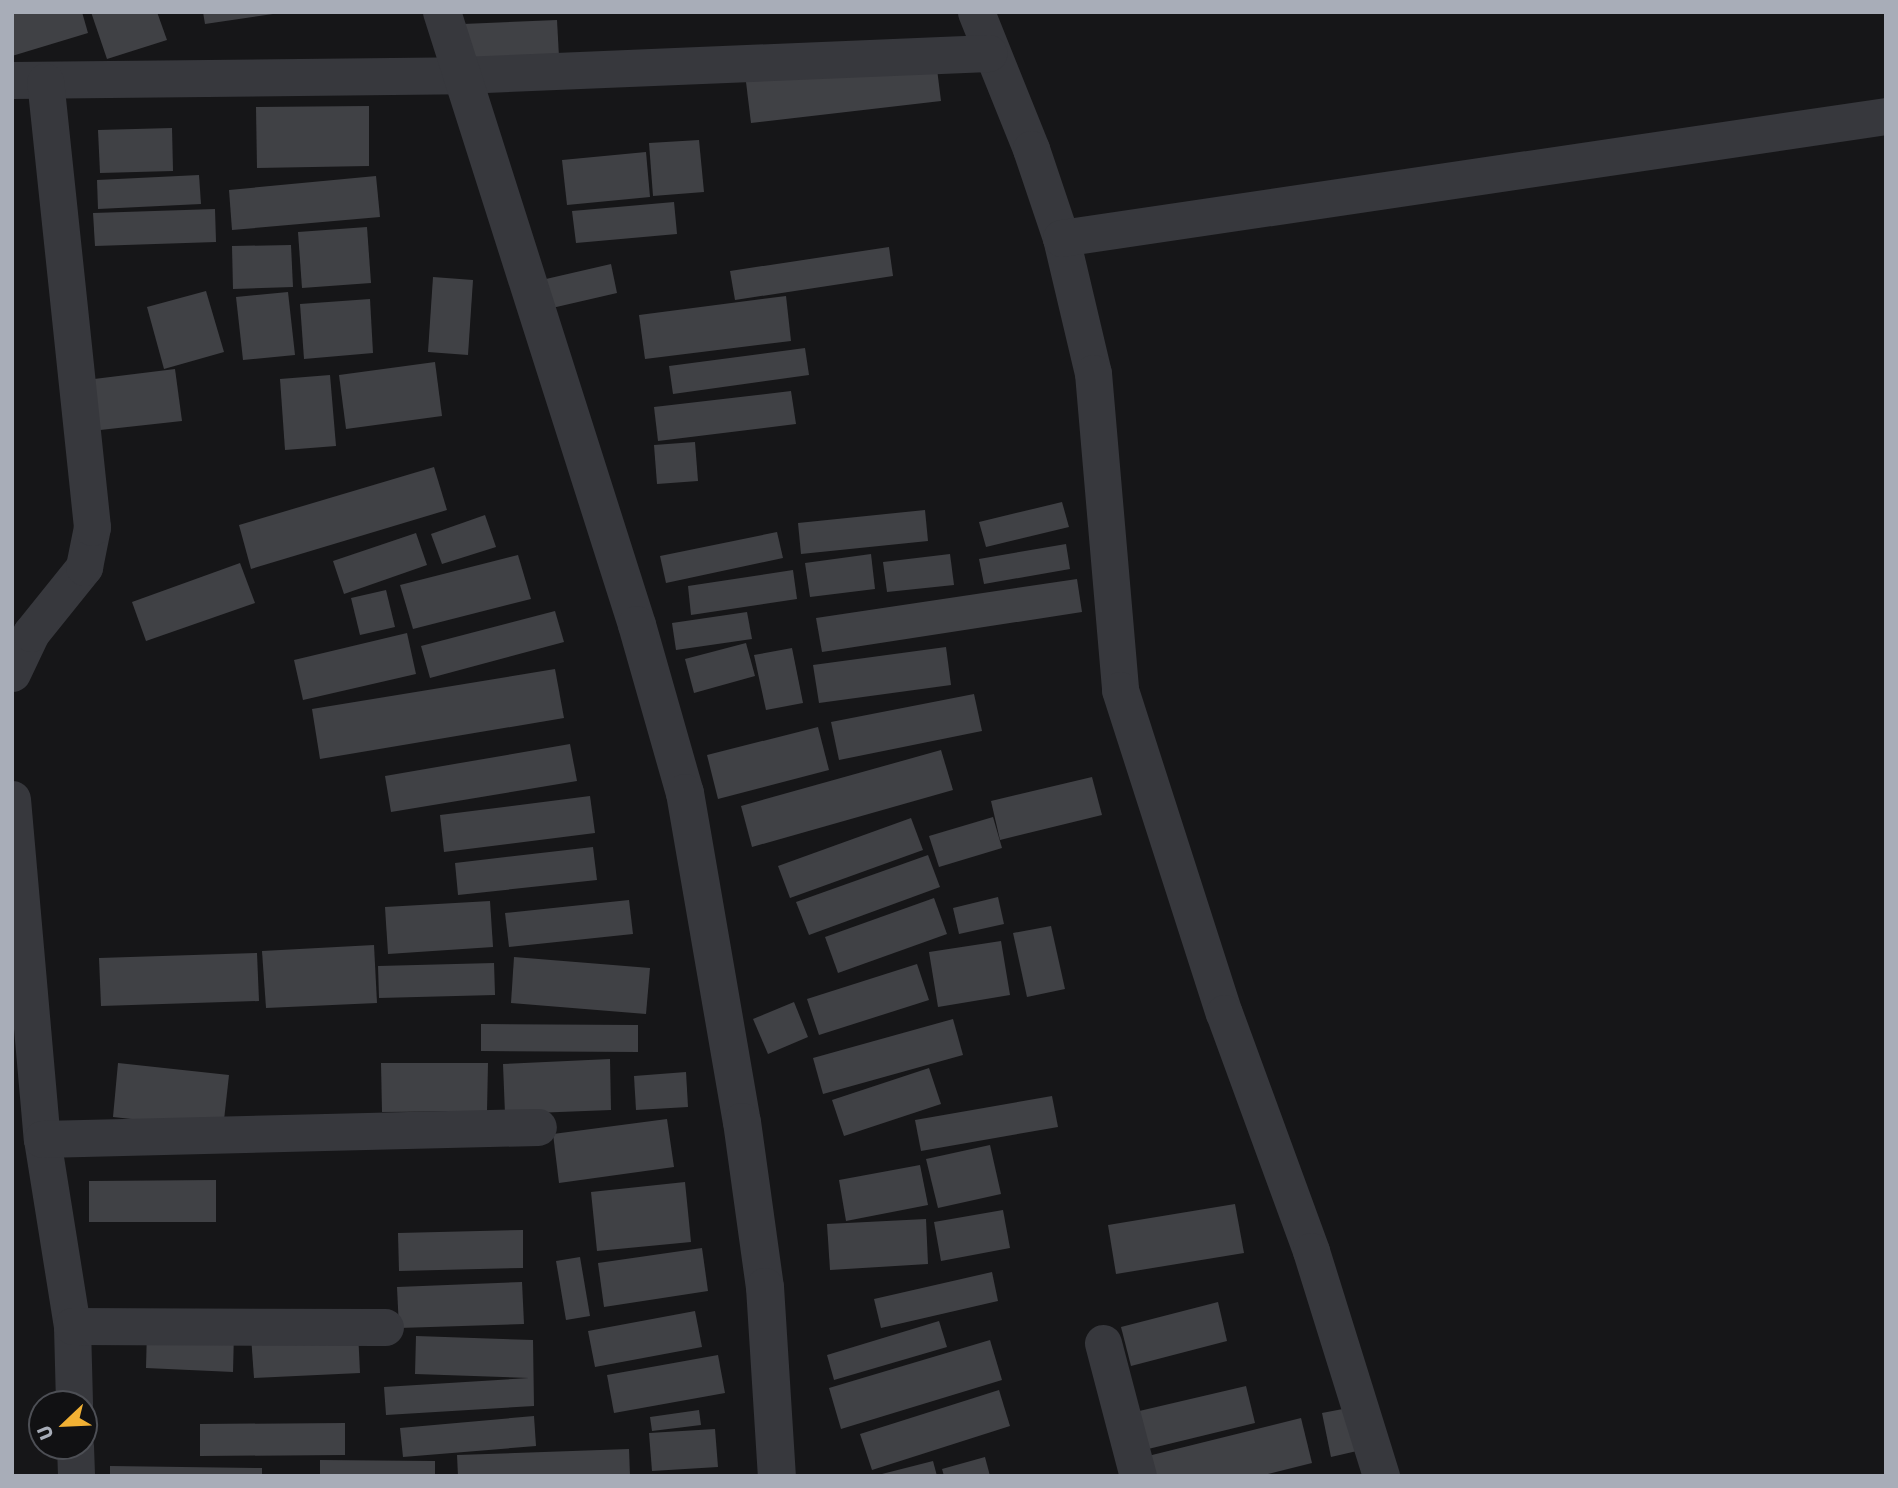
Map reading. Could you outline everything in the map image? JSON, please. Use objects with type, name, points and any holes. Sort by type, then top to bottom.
[{"type":"street","points":[[442,12],[637,625],[685,793],[742,1122],[765,1287],[777,1476]]},
{"type":"street","points":[[975,12],[989,53],[1031,149],[1061,238],[1093,373],[1121,690],[1224,1013],[1311,1251],[1381,1476]]},
{"type":"street","points":[[12,673],[31,633],[84,568],[92,527],[29,80],[461,75],[989,53]]},
{"type":"street","points":[[1061,238],[1886,116]]},
{"type":"street","points":[[12,799],[42,1139],[72,1326],[74,1390]]},
{"type":"street","points":[[42,1139],[538,1127]]},
{"type":"street","points":[[72,1326],[384,1327]]},
{"type":"street","points":[[1103,1343],[1138,1476]]},
{"type":"building","points":[[12,12],[82,12],[88,33],[12,56]]},
{"type":"building","points":[[91,12],[157,12],[167,40],[107,59]]},
{"type":"building","points":[[203,12],[273,12],[273,14],[205,24]]},
{"type":"building","points":[[557,20],[559,57],[465,61],[463,24]]},
{"type":"building","points":[[936,61],[941,101],[751,123],[746,82]]},
{"type":"building","points":[[369,106],[369,166],[257,168],[256,107]]},
{"type":"building","points":[[172,128],[173,171],[100,173],[98,130]]},
{"type":"building","points":[[699,140],[704,192],[653,196],[649,143]]},
{"type":"building","points":[[646,152],[650,197],[567,205],[562,160]]},
{"type":"building","points":[[199,175],[201,204],[98,209],[97,180]]},
{"type":"building","points":[[376,176],[380,217],[232,230],[229,190]]},
{"type":"building","points":[[674,202],[677,234],[576,243],[572,211]]},
{"type":"building","points":[[215,209],[216,242],[95,246],[93,213]]},
{"type":"building","points":[[367,227],[371,283],[302,288],[298,232]]},
{"type":"building","points":[[291,245],[293,287],[233,289],[232,246]]},
{"type":"building","points":[[889,247],[893,276],[735,300],[730,271]]},
{"type":"building","points":[[611,264],[617,293],[552,308],[546,279]]},
{"type":"building","points":[[433,277],[473,280],[468,355],[428,352]]},
{"type":"building","points":[[206,291],[224,352],[164,369],[147,307]]},
{"type":"building","points":[[288,292],[295,355],[243,360],[236,297]]},
{"type":"building","points":[[786,296],[791,341],[645,359],[639,315]]},
{"type":"building","points":[[370,299],[373,353],[304,359],[300,304]]},
{"type":"building","points":[[805,348],[809,375],[673,394],[669,366]]},
{"type":"building","points":[[435,362],[442,416],[346,429],[339,375]]},
{"type":"building","points":[[175,369],[182,421],[91,431],[86,380]]},
{"type":"building","points":[[330,375],[336,446],[285,450],[280,379]]},
{"type":"building","points":[[791,391],[796,424],[658,441],[654,407]]},
{"type":"building","points":[[695,442],[698,481],[657,484],[654,445]]},
{"type":"building","points":[[434,467],[447,510],[251,569],[239,525]]},
{"type":"building","points":[[1062,502],[1069,527],[986,547],[979,522]]},
{"type":"building","points":[[925,510],[928,541],[801,554],[798,523]]},
{"type":"building","points":[[485,515],[496,547],[442,564],[431,534]]},
{"type":"building","points":[[777,532],[783,558],[666,583],[660,556]]},
{"type":"building","points":[[416,533],[427,565],[344,594],[333,561]]},
{"type":"building","points":[[1066,544],[1070,569],[984,584],[979,559]]},
{"type":"building","points":[[871,554],[875,589],[810,597],[805,563]]},
{"type":"building","points":[[950,554],[954,585],[887,592],[883,562]]},
{"type":"building","points":[[518,555],[531,599],[413,629],[400,585]]},
{"type":"building","points":[[240,563],[255,603],[146,641],[132,602]]},
{"type":"building","points":[[793,570],[797,599],[691,615],[688,586]]},
{"type":"building","points":[[1077,579],[1082,612],[822,652],[816,618]]},
{"type":"building","points":[[386,590],[395,627],[360,635],[351,598]]},
{"type":"building","points":[[555,611],[564,642],[430,678],[421,646]]},
{"type":"building","points":[[747,612],[752,639],[676,650],[672,623]]},
{"type":"building","points":[[407,633],[416,674],[303,700],[294,660]]},
{"type":"building","points":[[746,643],[755,676],[694,693],[685,659]]},
{"type":"building","points":[[946,647],[951,685],[819,703],[813,665]]},
{"type":"building","points":[[792,648],[803,703],[766,710],[754,655]]},
{"type":"building","points":[[555,669],[564,718],[320,759],[312,709]]},
{"type":"building","points":[[974,694],[982,731],[839,760],[831,722]]},
{"type":"building","points":[[818,727],[829,770],[718,799],[707,755]]},
{"type":"building","points":[[570,744],[577,781],[391,812],[385,776]]},
{"type":"building","points":[[941,750],[953,790],[752,847],[741,806]]},
{"type":"building","points":[[1092,777],[1102,815],[1000,840],[991,801]]},
{"type":"building","points":[[590,796],[595,833],[444,852],[440,815]]},
{"type":"building","points":[[993,817],[1002,848],[939,867],[929,836]]},
{"type":"building","points":[[911,818],[923,850],[790,898],[778,866]]},
{"type":"building","points":[[593,847],[597,880],[458,895],[455,863]]},
{"type":"building","points":[[928,855],[940,887],[809,935],[796,902]]},
{"type":"building","points":[[998,897],[1004,924],[959,934],[953,908]]},
{"type":"building","points":[[934,898],[947,934],[838,973],[825,937]]},
{"type":"building","points":[[629,900],[633,934],[509,947],[505,913]]},
{"type":"building","points":[[490,901],[493,947],[388,954],[385,907]]},
{"type":"building","points":[[1051,926],[1065,989],[1027,997],[1013,933]]},
{"type":"building","points":[[1001,941],[1010,995],[938,1007],[929,952]]},
{"type":"building","points":[[374,945],[377,1003],[266,1008],[262,951]]},
{"type":"building","points":[[257,953],[259,1001],[101,1006],[99,958]]},
{"type":"building","points":[[514,957],[650,968],[646,1014],[511,1003]]},
{"type":"building","points":[[494,963],[495,995],[379,998],[378,966]]},
{"type":"building","points":[[917,964],[929,1000],[819,1035],[807,999]]},
{"type":"building","points":[[794,1002],[808,1037],[768,1054],[753,1019]]},
{"type":"building","points":[[953,1019],[963,1055],[823,1094],[813,1058]]},
{"type":"building","points":[[481,1024],[638,1025],[638,1052],[481,1051]]},
{"type":"building","points":[[610,1059],[611,1110],[505,1114],[503,1064]]},
{"type":"building","points":[[118,1063],[229,1075],[223,1129],[113,1117]]},
{"type":"building","points":[[381,1063],[488,1063],[487,1111],[382,1112]]},
{"type":"building","points":[[929,1068],[941,1104],[844,1136],[832,1100]]},
{"type":"building","points":[[686,1072],[688,1107],[636,1110],[634,1076]]},
{"type":"building","points":[[1052,1096],[1058,1127],[921,1151],[915,1120]]},
{"type":"building","points":[[667,1119],[674,1167],[559,1183],[553,1134]]},
{"type":"building","points":[[990,1145],[1001,1194],[938,1208],[926,1159]]},
{"type":"building","points":[[920,1165],[928,1205],[846,1221],[839,1180]]},
{"type":"building","points":[[216,1180],[216,1222],[89,1222],[89,1181]]},
{"type":"building","points":[[685,1182],[691,1242],[597,1251],[591,1192]]},
{"type":"building","points":[[1235,1204],[1244,1253],[1116,1274],[1108,1225]]},
{"type":"building","points":[[1003,1210],[1010,1248],[941,1261],[934,1222]]},
{"type":"building","points":[[926,1219],[928,1264],[830,1270],[827,1224]]},
{"type":"building","points":[[523,1230],[523,1268],[399,1271],[398,1233]]},
{"type":"building","points":[[702,1248],[708,1291],[604,1307],[598,1263]]},
{"type":"building","points":[[580,1257],[590,1316],[566,1320],[556,1261]]},
{"type":"building","points":[[992,1272],[998,1301],[881,1328],[874,1299]]},
{"type":"building","points":[[522,1282],[524,1324],[399,1328],[397,1287]]},
{"type":"building","points":[[1218,1302],[1227,1341],[1131,1366],[1121,1327]]},
{"type":"building","points":[[695,1311],[702,1347],[595,1367],[588,1331]]},
{"type":"building","points":[[939,1321],[947,1347],[834,1380],[827,1355]]},
{"type":"building","points":[[147,1329],[234,1332],[233,1372],[146,1368]]},
{"type":"building","points":[[358,1331],[360,1373],[254,1378],[251,1336]]},
{"type":"building","points":[[416,1336],[533,1340],[534,1406],[386,1415],[384,1387],[529,1378],[415,1374]]},
{"type":"building","points":[[990,1340],[1002,1380],[841,1429],[829,1388]]},
{"type":"building","points":[[718,1355],[725,1393],[614,1413],[607,1375]]},
{"type":"building","points":[[1246,1386],[1255,1423],[1144,1450],[1135,1412]]},
{"type":"building","points":[[999,1390],[1010,1426],[872,1470],[860,1434]]},
{"type":"building","points":[[1348,1408],[1357,1451],[1331,1457],[1322,1413]]},
{"type":"building","points":[[699,1410],[701,1425],[652,1431],[650,1417]]},
{"type":"building","points":[[534,1416],[536,1446],[403,1457],[400,1428]]},
{"type":"building","points":[[1301,1418],[1312,1463],[1260,1476],[1153,1476],[1148,1456]]},
{"type":"building","points":[[345,1423],[345,1455],[200,1456],[200,1424]]},
{"type":"building","points":[[715,1429],[718,1467],[652,1471],[649,1433]]},
{"type":"building","points":[[629,1449],[630,1476],[458,1476],[457,1455]]},
{"type":"building","points":[[985,1457],[990,1476],[944,1476],[942,1469]]},
{"type":"building","points":[[320,1460],[435,1461],[435,1476],[320,1476]]},
{"type":"building","points":[[933,1461],[937,1476],[878,1476],[878,1475]]},
{"type":"building","points":[[110,1466],[262,1468],[262,1476],[110,1476]]}]
